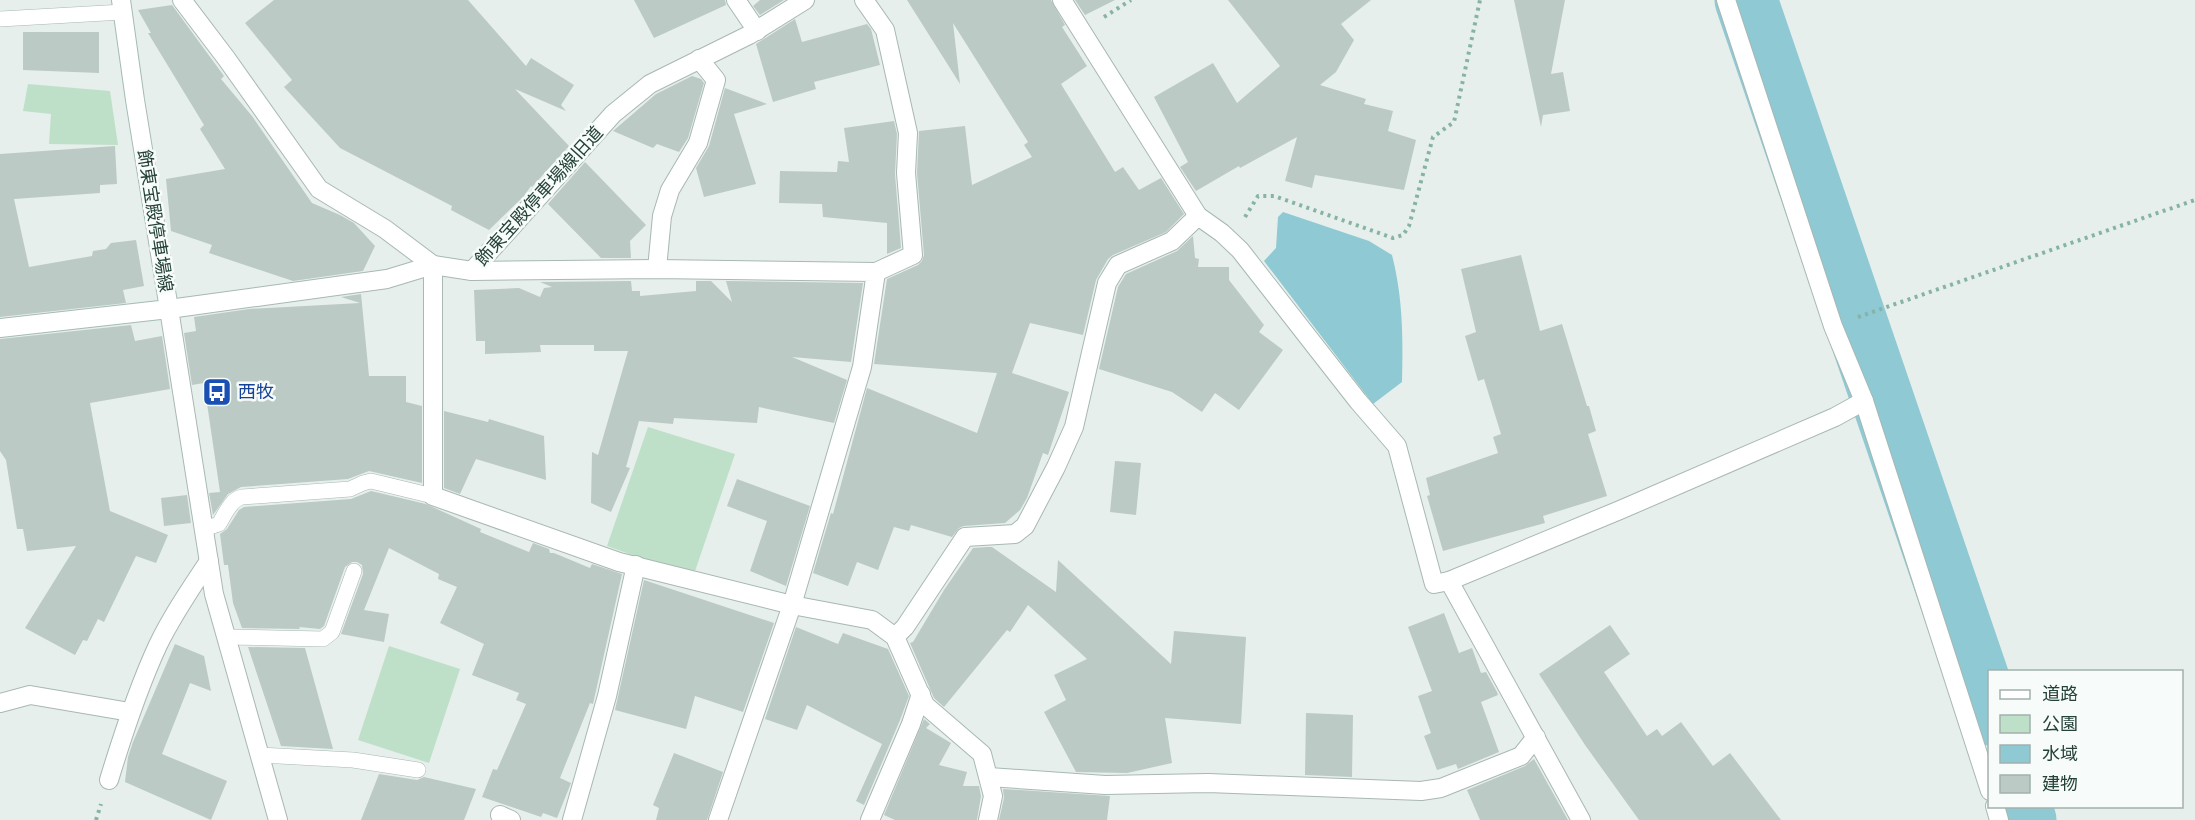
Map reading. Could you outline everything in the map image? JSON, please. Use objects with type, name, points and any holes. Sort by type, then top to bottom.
[{"type":"street","points":[[182,0],[319,189],[385,229],[433,266],[434,496],[619,562],[792,605],[872,620],[895,637],[925,705],[982,754],[993,796],[988,820]]},
{"type":"street","points":[[736,0],[757,31]]},
{"type":"street","name":"飾東宝殿停車場線旧道","points":[[169,309],[387,279],[433,266],[472,271],[614,114],[650,84],[757,31],[805,0]]},
{"type":"street","points":[[472,271],[657,269],[876,272],[913,255],[906,173],[908,133],[885,30],[864,0]]},
{"type":"street","points":[[1062,0],[1198,216],[1240,250],[1358,401],[1397,446],[1434,584],[1449,580],[1663,491],[1835,417],[1864,402]]},
{"type":"street","points":[[1726,0],[1839,324],[1988,788]]},
{"type":"street","name":"飾東宝殿停車場線","points":[[0,328],[169,309],[122,6]]},
{"type":"street","points":[[657,269],[662,216],[667,199],[698,143],[716,80],[699,59]]},
{"type":"street","points":[[895,637],[905,627],[965,537],[1015,534],[1025,526],[1074,427],[1107,283],[1118,266],[1172,241],[1198,216]]},
{"type":"street","points":[[718,820],[792,605],[862,367],[876,272]]},
{"type":"street","points":[[169,309],[214,594],[278,820]]},
{"type":"street","points":[[109,780],[130,712],[159,645],[186,595],[209,561]]},
{"type":"street","points":[[572,820],[607,696],[636,566]]},
{"type":"street","points":[[1449,580],[1581,820]]},
{"type":"street","points":[[870,820],[911,724],[921,694]]},
{"type":"street","points":[[0,703],[30,695],[130,712]]},
{"type":"street","points":[[989,777],[1105,785],[1208,783],[1421,791],[1441,788],[1521,756],[1536,737]]},
{"type":"lane","points":[[0,19],[122,6]]},
{"type":"lane","points":[[204,529],[219,524],[232,502],[242,497],[350,489],[371,482],[434,496]]},
{"type":"lane","points":[[226,637],[323,639],[332,632],[354,571]]},
{"type":"lane","points":[[260,755],[353,760],[418,770]]},
{"type":"path","points":[[1230,240],[1258,196],[1274,196],[1393,238],[1403,235],[1409,226],[1433,137],[1454,122],[1480,0]]},
{"type":"path","points":[[1868,314],[2195,200]]},
{"type":"green space","points":[[28,84],[110,91],[118,145],[49,144],[51,114],[23,111]]},
{"type":"green space","points":[[648,427],[735,454],[693,577],[607,546]]},
{"type":"green space","points":[[389,646],[460,669],[429,763],[358,740]]},
{"type":"water","points":[[1283,212],[1369,241],[1392,255],[1402,318],[1402,382],[1373,404],[1264,261],[1276,248],[1278,217]]},
{"type":"building","points":[[274,0],[468,0],[526,66],[531,58],[574,85],[561,105],[566,111],[515,89],[569,146],[524,196],[489,230],[451,210],[452,206],[340,148],[284,87],[292,80],[245,23]]},
{"type":"building","points":[[634,0],[725,0],[726,5],[654,38]]},
{"type":"building","points":[[760,0],[784,0],[760,15],[753,6]]},
{"type":"building","points":[[907,0],[1051,0],[1065,25],[1062,27],[1087,66],[1061,84],[1115,172],[1123,167],[1139,190],[1161,178],[1184,214],[1166,232],[1108,259],[1096,280],[1083,335],[1030,323],[1012,373],[1069,392],[1048,455],[1043,453],[1027,498],[1020,510],[1005,523],[964,526],[959,528],[952,537],[911,525],[909,531],[894,527],[878,570],[857,562],[848,586],[813,573],[831,513],[833,514],[867,388],[977,433],[997,373],[874,364],[887,279],[918,265],[924,255],[917,173],[919,131],[965,126],[972,185],[1032,157],[1024,145],[1028,142],[953,23],[960,84]]},
{"type":"building","points":[[1075,0],[1115,0],[1085,15]]},
{"type":"building","points":[[1228,0],[1371,0],[1341,24],[1354,40],[1336,72],[1320,85],[1366,99],[1364,104],[1393,111],[1388,131],[1416,140],[1404,190],[1315,175],[1312,188],[1285,181],[1297,137],[1196,191],[1180,167],[1188,162],[1154,97],[1213,63],[1237,103],[1280,66]]},
{"type":"building","points":[[1514,0],[1565,0],[1551,74],[1563,72],[1570,111],[1543,115],[1541,127]]},
{"type":"building","points":[[172,5],[224,76],[221,79],[252,116],[312,203],[354,223],[375,246],[363,271],[293,281],[209,253],[212,245],[171,231],[166,179],[225,169],[200,129],[204,125],[148,33],[151,33],[138,10]]},
{"type":"building","points":[[795,19],[802,42],[867,24],[871,29],[880,65],[814,82],[816,89],[773,102],[756,44]]},
{"type":"building","points":[[23,32],[99,32],[99,73],[23,70]]},
{"type":"building","points":[[692,76],[701,79],[704,83],[688,138],[679,152],[657,144],[653,148],[613,131],[656,94]]},
{"type":"building","points":[[725,88],[767,104],[734,114],[756,184],[704,197],[696,168],[709,146]]},
{"type":"building","points":[[894,121],[897,134],[895,174],[901,248],[887,254],[887,223],[823,217],[822,204],[779,203],[780,171],[837,172],[838,161],[849,162],[844,128]]},
{"type":"building","points":[[115,146],[117,184],[100,185],[100,193],[14,199],[29,267],[92,256],[93,251],[106,249],[111,243],[136,240],[144,286],[123,290],[126,303],[0,317],[0,154]]},
{"type":"building","points":[[585,162],[646,225],[630,241],[631,258],[601,258],[548,204]]},
{"type":"building","points":[[1193,236],[1195,258],[1199,259],[1198,267],[1229,267],[1229,280],[1264,325],[1259,332],[1283,350],[1239,410],[1215,393],[1202,412],[1172,392],[1099,369],[1118,287],[1126,274],[1177,251]]},
{"type":"building","points":[[1521,255],[1540,331],[1562,324],[1596,431],[1588,434],[1607,496],[1543,516],[1545,523],[1443,551],[1427,496],[1430,495],[1426,478],[1498,453],[1493,437],[1501,434],[1484,379],[1478,381],[1465,336],[1476,332],[1461,269]]},
{"type":"building","points":[[631,281],[632,291],[640,291],[640,296],[696,291],[696,281],[711,281],[732,302],[726,281],[863,283],[851,362],[792,357],[847,380],[834,423],[759,407],[757,423],[674,418],[673,424],[639,421],[626,467],[630,468],[611,512],[591,503],[592,452],[598,455],[628,351],[594,351],[594,345],[540,345],[541,352],[485,354],[485,341],[476,341],[474,290],[519,288],[540,297],[544,288],[552,287],[540,282]]},
{"type":"building","points":[[361,294],[369,376],[406,376],[406,402],[422,406],[422,483],[369,471],[348,479],[241,487],[228,494],[213,515],[209,493],[220,492],[204,383],[192,385],[184,333],[196,331],[194,317],[249,309],[360,303],[341,297]]},
{"type":"building","points":[[131,325],[135,341],[162,336],[170,389],[90,403],[110,511],[168,535],[156,563],[136,556],[104,622],[98,619],[87,641],[83,640],[75,655],[25,628],[76,546],[27,551],[23,529],[17,529],[6,460],[0,451],[0,339]]},
{"type":"building","points":[[444,411],[488,422],[489,419],[544,436],[546,480],[476,459],[460,494],[444,488]]},
{"type":"building","points":[[1115,461],[1141,463],[1136,515],[1110,512]]},
{"type":"building","points":[[737,479],[810,506],[786,586],[750,571],[767,521],[727,506]]},
{"type":"building","points":[[371,491],[426,504],[481,529],[480,532],[529,552],[533,543],[549,549],[550,553],[590,568],[592,564],[622,574],[593,704],[590,703],[560,778],[571,783],[557,818],[543,813],[541,817],[482,797],[493,769],[497,770],[526,704],[516,700],[519,693],[472,675],[484,644],[440,623],[457,587],[438,579],[439,574],[389,548],[364,610],[389,614],[384,642],[341,634],[363,574],[362,565],[357,562],[352,562],[345,567],[324,626],[320,629],[242,628],[233,603],[228,565],[224,565],[220,534],[227,529],[239,510],[244,507],[351,499]]},
{"type":"building","points":[[187,495],[191,523],[164,526],[161,498]]},
{"type":"building","points":[[992,547],[1056,592],[1058,560],[1171,664],[1174,631],[1246,637],[1241,724],[1165,718],[1172,763],[1127,773],[1076,772],[1044,712],[1066,700],[1054,675],[1087,659],[1028,605],[1010,632],[1007,630],[944,707],[934,698],[910,643],[913,642],[944,590],[973,548]]},
{"type":"building","points":[[644,580],[774,623],[743,712],[695,696],[686,729],[615,710]]},
{"type":"building","points":[[1444,613],[1459,653],[1472,648],[1481,673],[1486,672],[1497,692],[1498,695],[1481,702],[1499,752],[1458,769],[1456,764],[1437,770],[1424,736],[1431,733],[1418,696],[1432,691],[1408,627]]},
{"type":"building","points":[[1610,625],[1630,654],[1604,672],[1647,736],[1657,729],[1662,736],[1681,722],[1713,766],[1730,753],[1781,820],[1639,820],[1585,745],[1539,674]]},
{"type":"building","points":[[796,627],[838,644],[843,633],[888,649],[909,696],[864,805],[856,801],[882,744],[807,705],[797,730],[765,719]]},
{"type":"building","points":[[175,644],[204,656],[211,691],[190,683],[162,754],[227,781],[211,820],[125,782],[128,757],[133,742]]},
{"type":"building","points":[[248,647],[305,648],[333,749],[281,746]]},
{"type":"building","points":[[1306,713],[1353,715],[1352,777],[1305,775]]},
{"type":"building","points":[[924,719],[930,724],[926,728],[951,743],[939,765],[967,772],[963,786],[979,786],[981,796],[977,820],[895,820],[884,815]]},
{"type":"building","points":[[674,753],[723,772],[707,820],[656,820],[659,808],[653,805]]},
{"type":"building","points":[[1534,759],[1568,820],[1480,820],[1467,790],[1525,766]]},
{"type":"building","points":[[379,774],[417,780],[424,777],[476,789],[464,820],[361,820]]},
{"type":"building","points":[[1003,789],[1110,796],[1107,820],[999,820],[1004,798]]},
{"type":"waterway","points":[[1746,0],[1988,708]]},
{"type":"waterway","points":[[2021,808],[2025,820]]},
{"type":"place","name":"西牧","points":[[217,392]]}]
